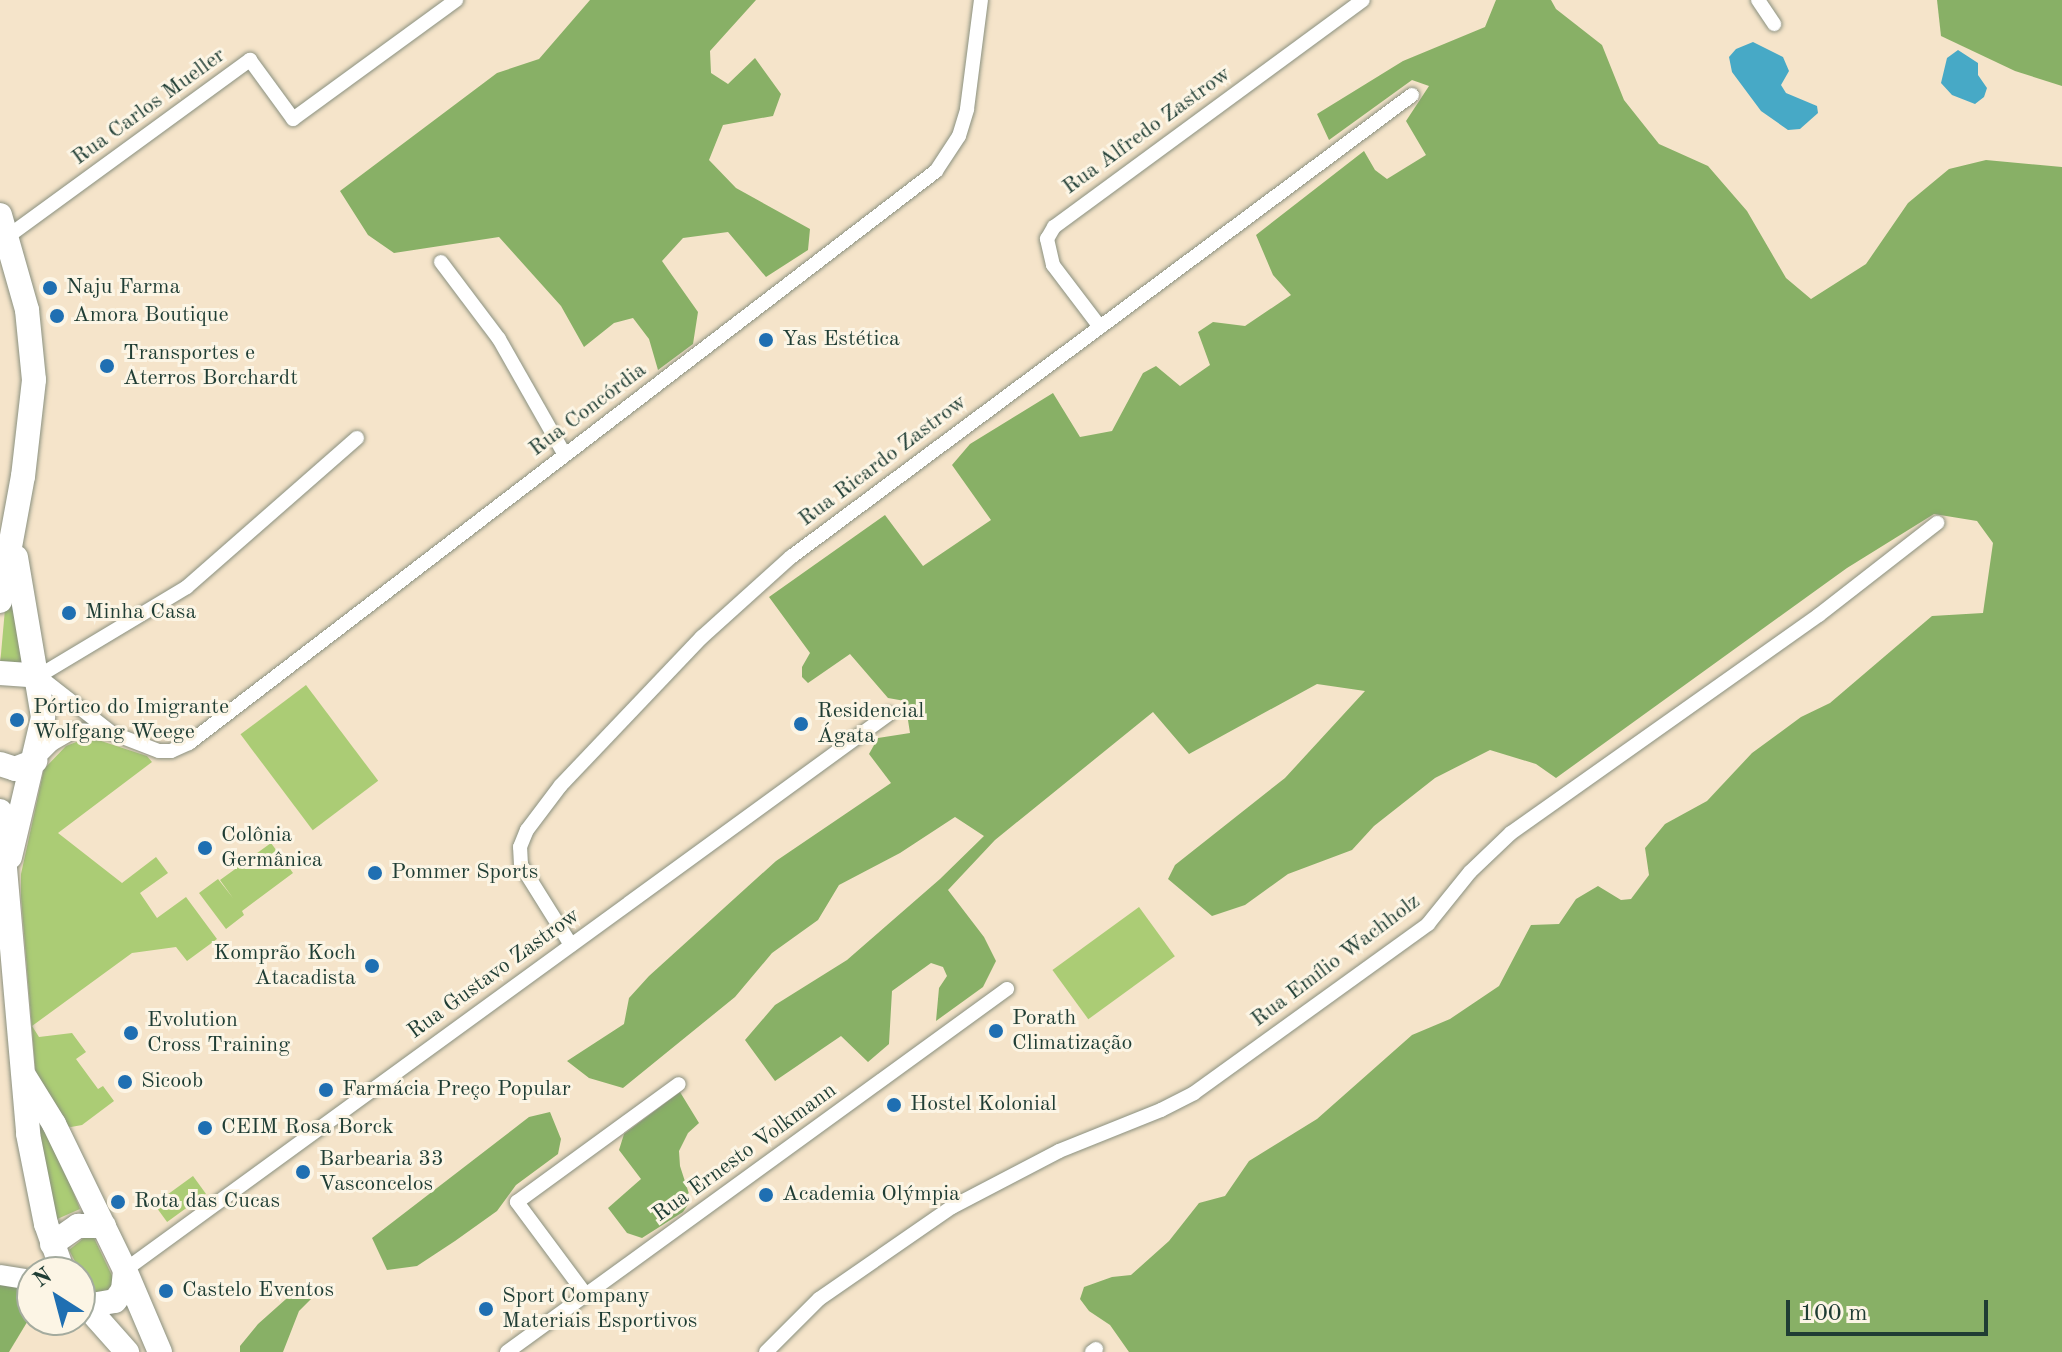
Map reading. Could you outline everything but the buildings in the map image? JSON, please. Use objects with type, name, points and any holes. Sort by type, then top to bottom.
[{"type":"main road","points":[[0,601],[31,425],[34,380],[27,310],[4,226]]},
{"type":"main road","points":[[6,875],[43,717],[39,676],[19,584],[14,526]]},
{"type":"main road","points":[[0,673],[39,676]]},
{"type":"main road","points":[[0,764],[15,769],[35,761]]},
{"type":"main road","points":[[0,811],[28,1134],[57,1256]]},
{"type":"main road","points":[[22,1071],[54,1124],[125,1270],[160,1352]]},
{"type":"main road","points":[[58,1256],[78,1226],[104,1226]]},
{"type":"main road","points":[[96,1302],[115,1301],[123,1290],[125,1270]]},
{"type":"main road","points":[[96,1317],[127,1352]]},
{"type":"street","name":"Rua Carlos Mueller","points":[[4,226],[250,60],[293,119],[456,0]]},
{"type":"street","name":"Rua Concórdia","points":[[35,761],[52,744],[76,730],[112,733],[159,751],[180,749],[936,171],[959,136],[967,109],[981,0]]},
{"type":"street","name":"Rua Alfredo Zastrow","points":[[1100,327],[1053,265],[1047,239],[1054,227],[1363,0]]},
{"type":"street","points":[[1758,0],[1774,24]]},
{"type":"street","name":"Rua Ricardo Zastrow","points":[[571,945],[521,865],[520,847],[527,830],[561,785],[757,585],[1412,95]]},
{"type":"street","points":[[441,262],[499,339],[565,455]]},
{"type":"street","points":[[39,676],[187,587],[357,438]]},
{"type":"street","name":"Rua Emílio Wachholz","points":[[766,1352],[797,1319],[836,1285],[965,1199],[1059,1151],[1161,1110],[1194,1093],[1428,924],[1470,872],[1511,833],[1819,615],[1937,523]]},
{"type":"street","name":"Rua Concórdia","points":[[39,676],[112,733]]},
{"type":"street","name":"Rua Gustavo Zastrow","points":[[125,1270],[889,714]]},
{"type":"street","name":"Rua Ernesto Volkmann","points":[[507,1352],[1007,989]]},
{"type":"street","points":[[586,1295],[517,1202],[679,1084]]},
{"type":"green space","points":[[590,0],[756,0],[710,51],[711,73],[728,84],[755,58],[781,94],[773,116],[723,125],[709,160],[736,188],[810,229],[808,250],[766,277],[728,232],[683,238],[662,261],[698,312],[693,344],[658,370],[649,339],[633,318],[614,323],[584,347],[561,306],[499,237],[394,253],[368,235],[340,191],[497,73],[539,59]]},
{"type":"green space","points":[[1496,0],[1551,0],[1556,9],[1602,45],[1624,100],[1659,144],[1708,166],[1747,211],[1786,278],[1811,299],[1866,264],[1908,203],[1949,169],[1986,160],[2062,167],[2062,1352],[1129,1352],[1110,1325],[1089,1311],[1080,1299],[1084,1287],[1112,1277],[1131,1275],[1169,1241],[1199,1203],[1225,1196],[1249,1161],[1317,1119],[1412,1035],[1450,1019],[1499,986],[1531,925],[1559,924],[1576,899],[1598,886],[1621,900],[1631,899],[1649,875],[1645,848],[1665,824],[1707,801],[1752,753],[1801,717],[1830,703],[1932,616],[1983,613],[1993,543],[1977,521],[1934,514],[1847,568],[1556,778],[1536,764],[1490,750],[1435,778],[1374,826],[1352,850],[1288,874],[1245,905],[1212,916],[1168,879],[1175,865],[1285,778],[1365,691],[1317,684],[1189,754],[1153,712],[995,840],[948,890],[984,937],[996,961],[983,987],[936,1021],[939,988],[947,976],[943,967],[931,963],[892,991],[889,1044],[868,1062],[841,1036],[775,1081],[745,1040],[775,1005],[847,960],[984,836],[955,817],[900,853],[839,885],[818,920],[772,953],[735,997],[623,1088],[589,1078],[567,1061],[624,1024],[629,998],[649,976],[776,861],[891,783],[869,754],[878,738],[910,733],[905,701],[888,698],[850,654],[808,683],[802,677],[802,667],[810,653],[769,597],[885,515],[923,566],[991,520],[952,465],[970,444],[1053,393],[1080,437],[1112,431],[1143,373],[1156,366],[1180,386],[1210,365],[1198,332],[1213,322],[1245,326],[1291,295],[1273,275],[1256,235],[1364,151],[1375,170],[1387,179],[1426,155],[1406,121],[1429,86],[1412,80],[1329,140],[1317,114],[1403,61],[1485,27]]},
{"type":"green space","points":[[1937,0],[2062,0],[2062,86],[2015,71],[1941,36]]},
{"type":"green space","points":[[14,586],[27,663],[0,665],[5,609]]},
{"type":"green space","points":[[306,685],[378,781],[313,830],[241,734]]},
{"type":"green space","points":[[89,737],[147,756],[152,762],[58,833],[122,883],[156,857],[168,873],[140,893],[157,918],[186,897],[217,939],[187,961],[176,947],[132,953],[32,1026],[39,1037],[72,1033],[86,1052],[76,1059],[98,1089],[103,1086],[114,1101],[82,1125],[71,1127],[66,1126],[36,1077],[21,897],[21,874],[44,769],[66,746]]},
{"type":"green space","points":[[271,843],[293,873],[242,911],[244,915],[226,929],[199,893],[218,879],[233,898],[220,880]]},
{"type":"green space","points":[[1139,907],[1175,956],[1088,1019],[1052,970]]},
{"type":"green space","points":[[680,1092],[699,1123],[688,1133],[679,1151],[680,1166],[691,1200],[683,1212],[642,1238],[627,1233],[608,1208],[641,1179],[619,1150],[624,1134]]},
{"type":"green space","points":[[550,1112],[561,1139],[558,1154],[516,1185],[497,1211],[455,1241],[417,1266],[387,1270],[372,1238],[529,1117]]},
{"type":"green space","points":[[45,1121],[80,1209],[55,1220],[32,1126]]},
{"type":"green space","points":[[193,1176],[206,1194],[167,1222],[154,1204]]},
{"type":"green space","points":[[85,1237],[94,1238],[116,1284],[107,1294],[96,1294],[96,1256],[72,1256],[69,1250]]},
{"type":"green space","points":[[0,1282],[16,1284],[16,1336],[19,1336],[9,1352],[0,1352]]},
{"type":"green space","points":[[307,1287],[314,1296],[299,1311],[283,1352],[240,1352],[240,1346],[258,1324],[295,1291]]},
{"type":"water","points":[[1753,42],[1783,57],[1789,71],[1781,85],[1786,93],[1817,106],[1818,113],[1800,129],[1788,130],[1761,111],[1732,72],[1729,57],[1736,49]]},
{"type":"water","points":[[1958,50],[1978,63],[1978,75],[1987,88],[1984,97],[1975,104],[1952,95],[1941,83],[1947,58]]},
{"type":"place","name":"Naju Farma","points":[[50,288]]},
{"type":"place","name":"Amora Boutique","points":[[57,316]]},
{"type":"place","name":"Yas Estética","points":[[766,340]]},
{"type":"place","name":"Transportes e Aterros Borchardt","points":[[107,366]]},
{"type":"place","name":"Minha Casa","points":[[69,613]]},
{"type":"place","name":"Pórtico do Imigrante Wolfgang Weege","points":[[17,720]]},
{"type":"place","name":"Residencial Ágata","points":[[801,724]]},
{"type":"place","name":"Colônia Germânica","points":[[205,848]]},
{"type":"place","name":"Pommer Sports","points":[[375,873]]},
{"type":"place","name":"Komprão Koch Atacadista","points":[[372,966]]},
{"type":"place","name":"Porath Climatização","points":[[996,1031]]},
{"type":"place","name":"Evolution Cross Training","points":[[131,1033]]},
{"type":"place","name":"Sicoob","points":[[125,1082]]},
{"type":"place","name":"Farmácia Preço Popular","points":[[326,1090]]},
{"type":"place","name":"Hostel Kolonial","points":[[894,1105]]},
{"type":"place","name":"CEIM Rosa Borck","points":[[205,1128]]},
{"type":"place","name":"Barbearia 33 Vasconcelos","points":[[303,1172]]},
{"type":"place","name":"Academia Olýmpia","points":[[766,1195]]},
{"type":"place","name":"Rota das Cucas","points":[[118,1202]]},
{"type":"place","name":"Castelo Eventos","points":[[166,1291]]},
{"type":"place","name":"Sport Company Materiais Esportivos","points":[[486,1309]]}]
